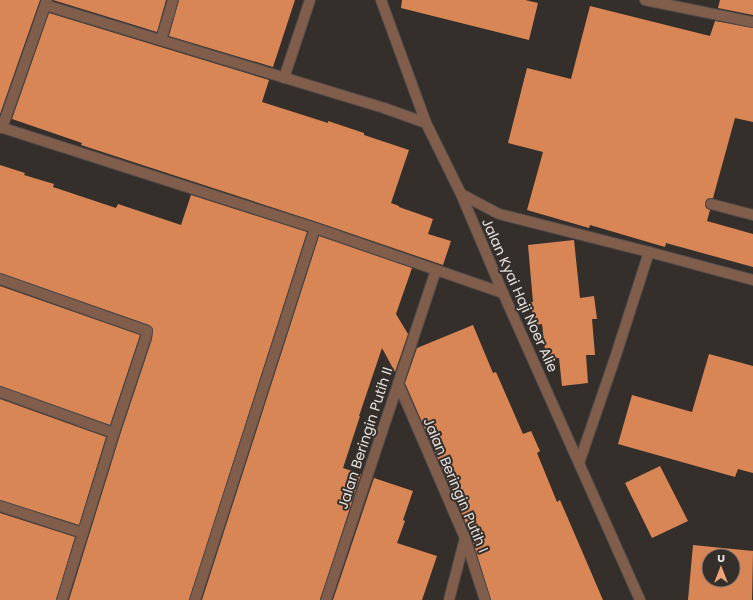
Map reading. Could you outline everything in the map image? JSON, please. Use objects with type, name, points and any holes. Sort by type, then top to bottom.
[{"type":"street","points":[[161,40],[173,0]]},
{"type":"street","points":[[284,78],[310,0]]},
{"type":"street","name":"Jalan Kyai Haji Noer Alie","points":[[381,0],[426,123],[461,194],[503,293],[640,600]]},
{"type":"street","points":[[645,0],[753,22]]},
{"type":"street","points":[[426,123],[384,108],[161,40],[46,3],[1,128],[315,228],[503,293]]},
{"type":"street","points":[[461,194],[499,214],[753,280]]},
{"type":"street","points":[[711,204],[753,215]]},
{"type":"street","points":[[195,600],[315,228]]},
{"type":"street","points":[[579,463],[616,356],[649,252]]},
{"type":"street","name":"Jalan Beringin Putih II","points":[[326,600],[436,270]]},
{"type":"street","points":[[0,279],[147,331],[62,600]]},
{"type":"street","name":"Jalan Beringin Putih I","points":[[398,383],[465,538],[485,600]]},
{"type":"street","points":[[0,392],[114,433]]},
{"type":"street","points":[[0,506],[83,533]]},
{"type":"street","points":[[449,600],[465,538]]},
{"type":"building","points":[[0,0],[40,0],[0,114]]},
{"type":"building","points":[[53,0],[166,0],[157,32]]},
{"type":"building","points":[[179,0],[295,0],[273,67],[169,36]]},
{"type":"building","points":[[402,0],[525,0],[538,3],[529,40],[401,8]]},
{"type":"building","points":[[720,0],[753,0],[753,15],[718,8]]},
{"type":"building","points":[[590,6],[710,36],[715,21],[753,28],[753,122],[735,118],[713,198],[707,199],[705,203],[706,208],[710,210],[707,221],[753,234],[753,267],[666,243],[665,247],[590,225],[589,228],[527,210],[543,152],[508,143],[527,68],[571,79]]},
{"type":"building","points":[[49,13],[269,80],[262,102],[328,123],[328,121],[409,150],[391,203],[433,219],[428,234],[451,241],[443,265],[81,145],[82,143],[12,119]]},
{"type":"building","points":[[0,165],[25,173],[24,175],[54,184],[53,187],[116,208],[118,204],[181,225],[191,195],[307,232],[189,600],[69,600],[120,435],[152,339],[153,329],[149,325],[0,273]]},
{"type":"building","points":[[319,236],[412,268],[396,314],[408,334],[395,372],[382,348],[359,416],[343,468],[361,474],[320,600],[202,600]]},
{"type":"building","points":[[574,240],[580,298],[594,296],[597,319],[592,319],[595,355],[586,355],[588,383],[562,386],[559,358],[546,359],[542,324],[534,325],[531,302],[533,302],[528,245]]},
{"type":"building","points":[[0,286],[140,335],[110,425],[0,386]]},
{"type":"building","points":[[473,325],[493,373],[496,372],[523,434],[531,431],[540,451],[537,453],[557,502],[560,500],[603,600],[491,600],[471,535],[405,383],[417,348]]},
{"type":"building","points":[[709,354],[753,366],[753,473],[738,469],[735,477],[618,444],[632,395],[692,412]]},
{"type":"building","points":[[0,399],[106,437],[79,525],[0,500]]},
{"type":"building","points":[[660,466],[688,521],[652,538],[625,483]]},
{"type":"building","points":[[374,478],[413,491],[397,543],[437,556],[422,600],[333,600]]},
{"type":"building","points":[[0,513],[75,537],[56,600],[0,600]]},
{"type":"building","points":[[693,545],[723,548],[701,548],[701,588],[741,588],[741,550],[753,551],[752,600],[688,600]]}]
